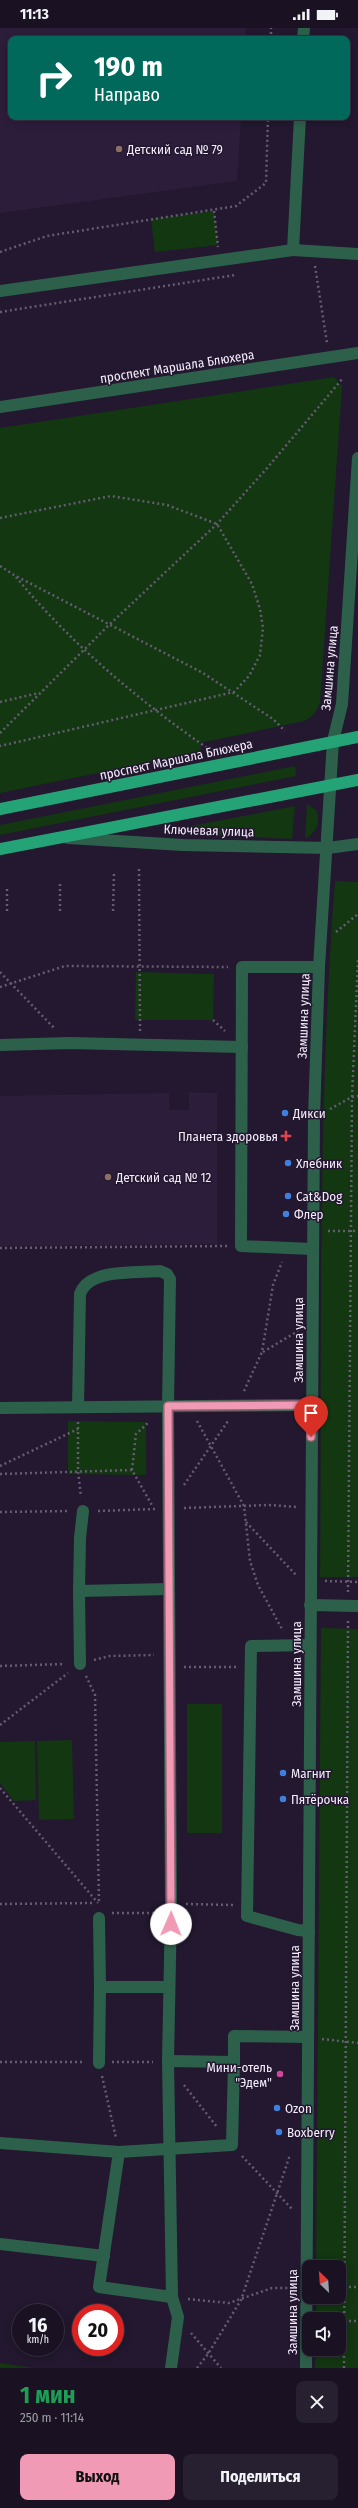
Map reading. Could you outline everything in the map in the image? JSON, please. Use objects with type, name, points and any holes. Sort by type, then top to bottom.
[{"type":"main road","name":"проспект Маршала Блюхера","points":[[0,809],[358,737]]},
{"type":"main road","points":[[0,849],[358,780]]},
{"type":"street","points":[[293,250],[300,120]]},
{"type":"street","points":[[0,291],[293,250],[358,254]]},
{"type":"street","name":"проспект Маршала Блюхера","points":[[0,407],[358,353]]},
{"type":"street","name":"Замшина улица","points":[[306,2368],[314,1117],[320,945],[328,848],[334,741],[342,704],[358,458]]},
{"type":"street","name":"Ключевая улица","points":[[58,837],[183,845],[328,848],[358,844]]},
{"type":"street","points":[[312,1249],[241,1246],[242,967],[319,967]]},
{"type":"street","points":[[0,1045],[69,1043],[242,1047]]},
{"type":"street","points":[[78,1407],[80,1294],[83,1287],[99,1276],[160,1271],[167,1274],[170,1279],[168,1509],[171,1908],[168,2062],[172,2297],[178,2317],[171,2368]]},
{"type":"street","points":[[0,1408],[311,1405]]},
{"type":"street","points":[[80,1664],[80,1538],[84,1511]]},
{"type":"street","points":[[79,1591],[169,1589]]},
{"type":"street","points":[[310,1605],[358,1606]]},
{"type":"street","points":[[309,1931],[298,1930],[247,1916],[251,1646],[310,1645]]},
{"type":"street","points":[[99,1918],[99,2063]]},
{"type":"street","points":[[100,1987],[169,1987]]},
{"type":"street","points":[[0,2143],[119,2152],[232,2145],[234,2036],[308,2037]]},
{"type":"street","points":[[168,2062],[234,2062]]},
{"type":"street","points":[[119,2152],[99,2287],[172,2297]]},
{"type":"street","points":[[0,2244],[104,2256]]},
{"type":"path","points":[[0,252],[47,236],[151,218],[214,211],[236,206],[266,184],[268,120]]},
{"type":"path","points":[[214,211],[220,260]]},
{"type":"path","points":[[313,252],[327,343]]},
{"type":"path","points":[[0,312],[236,275]]},
{"type":"path","points":[[0,733],[83,650],[216,524],[268,467],[342,378]]},
{"type":"path","points":[[0,518],[111,496],[167,505],[216,524],[252,584],[260,608],[263,628],[260,655],[250,676],[234,692],[0,746]]},
{"type":"path","points":[[0,566],[14,575],[110,624],[234,692],[273,719],[285,731]]},
{"type":"path","points":[[14,575],[39,605],[83,650],[153,710],[206,748]]},
{"type":"path","points":[[0,702],[40,693]]},
{"type":"path","points":[[139,869],[140,1044]]},
{"type":"path","points":[[113,911],[114,873]]},
{"type":"path","points":[[60,881],[60,911]]},
{"type":"path","points":[[7,889],[7,911]]},
{"type":"path","points":[[320,945],[358,914]]},
{"type":"path","points":[[348,1595],[352,1097],[358,960]]},
{"type":"path","points":[[0,988],[65,966],[242,967]]},
{"type":"path","points":[[0,972],[69,1043]]},
{"type":"path","points":[[314,1117],[352,1097],[358,1096]]},
{"type":"path","points":[[324,1231],[358,1231]]},
{"type":"path","points":[[0,1248],[241,1246]]},
{"type":"path","points":[[168,1509],[238,1406],[262,1352],[273,1285],[288,1248]]},
{"type":"path","points":[[262,1352],[302,1329]]},
{"type":"path","points":[[155,1509],[132,1470],[136,1434],[168,1406]]},
{"type":"path","points":[[189,1406],[244,1506],[250,1561],[258,1585],[280,1622],[289,1646]]},
{"type":"path","points":[[78,1407],[78,1471],[84,1511]]},
{"type":"path","points":[[0,1466],[78,1429]]},
{"type":"path","points":[[0,1474],[132,1470]]},
{"type":"path","points":[[168,1509],[244,1506],[301,1507]]},
{"type":"path","points":[[246,1521],[301,1581],[358,1582]]},
{"type":"path","points":[[344,2260],[348,1618]]},
{"type":"path","points":[[0,1725],[80,1664],[95,1695],[99,1918]]},
{"type":"path","points":[[169,1667],[251,1668]]},
{"type":"path","points":[[0,1788],[99,1903]]},
{"type":"path","points":[[0,1904],[99,1903]]},
{"type":"path","points":[[308,2037],[358,2043]]},
{"type":"path","points":[[168,2062],[195,2101],[232,2145],[295,2212]]},
{"type":"path","points":[[99,2063],[119,2152]]},
{"type":"path","points":[[197,2368],[208,2354],[240,2300],[289,2158],[297,2154]]},
{"type":"path","points":[[346,2287],[358,2287]]},
{"type":"path","points":[[172,2297],[229,2302],[240,2300],[272,2288],[295,2288]]},
{"type":"path","points":[[178,2317],[221,2368]]},
{"type":"path","points":[[346,2321],[358,2321]]},
{"type":"path","points":[[344,2356],[344,2368]]},
{"type":"shaded area","name":"Детский сад № 79","points":[[0,28],[246,28],[245,36],[8,36],[8,120],[241,120],[237,181],[0,213]]},
{"type":"shaded area","name":"Детский сад № 12","points":[[189,1092],[217,1093],[217,1244],[0,1246],[0,1096],[169,1093],[169,1110],[189,1110]]},
{"type":"green space","points":[[214,211],[218,245],[155,252],[151,219]]},
{"type":"green space","points":[[334,377],[342,386],[320,703],[314,714],[304,721],[200,743],[201,752],[0,793],[0,428]]},
{"type":"green space","points":[[295,766],[296,776],[0,835],[0,825]]},
{"type":"green space","points":[[307,804],[316,810],[318,823],[315,830],[305,839]]},
{"type":"green space","points":[[295,806],[292,839],[187,834],[184,831],[186,827]]},
{"type":"green space","points":[[335,881],[358,882],[358,1577],[320,1577],[323,1142],[329,968]]},
{"type":"green space","points":[[136,972],[214,974],[213,1020],[135,1020]]},
{"type":"green space","points":[[68,1421],[146,1422],[146,1475],[68,1474]]},
{"type":"green space","points":[[321,1628],[358,1629],[358,2368],[315,2368],[316,2356],[346,2356],[346,2312],[316,2312],[316,2304],[346,2304],[346,2260],[316,2260]]},
{"type":"green space","points":[[187,1704],[222,1704],[222,1833],[187,1833]]},
{"type":"green space","points":[[72,1740],[74,1819],[39,1820],[37,1741]]},
{"type":"green space","points":[[35,1741],[36,1800],[14,1801],[0,1783],[0,1742]]},
{"type":"green space","points":[[0,2363],[34,2368],[0,2368]]},
{"type":"place","name":"Детский сад № 79","points":[[119,149]]},
{"type":"place","name":"Дикси","points":[[285,1113]]},
{"type":"place","name":"Планета здоровья","points":[[286,1136]]},
{"type":"place","name":"Хлебник","points":[[288,1163]]},
{"type":"place","name":"Детский сад № 12","points":[[108,1177]]},
{"type":"place","name":"Cat&Dog","points":[[288,1196]]},
{"type":"place","name":"Флер","points":[[286,1214]]},
{"type":"place","name":"Магнит","points":[[283,1773]]},
{"type":"place","name":"Пятёрочка","points":[[283,1799]]},
{"type":"place","name":"Мини-отель \"Эдем\"","points":[[280,2074]]},
{"type":"place","name":"Ozon","points":[[277,2108]]},
{"type":"place","name":"Boxberry","points":[[279,2132]]},
{"type":"route","points":[[171,1924],[168,1406],[311,1405],[311,1437]]}]
